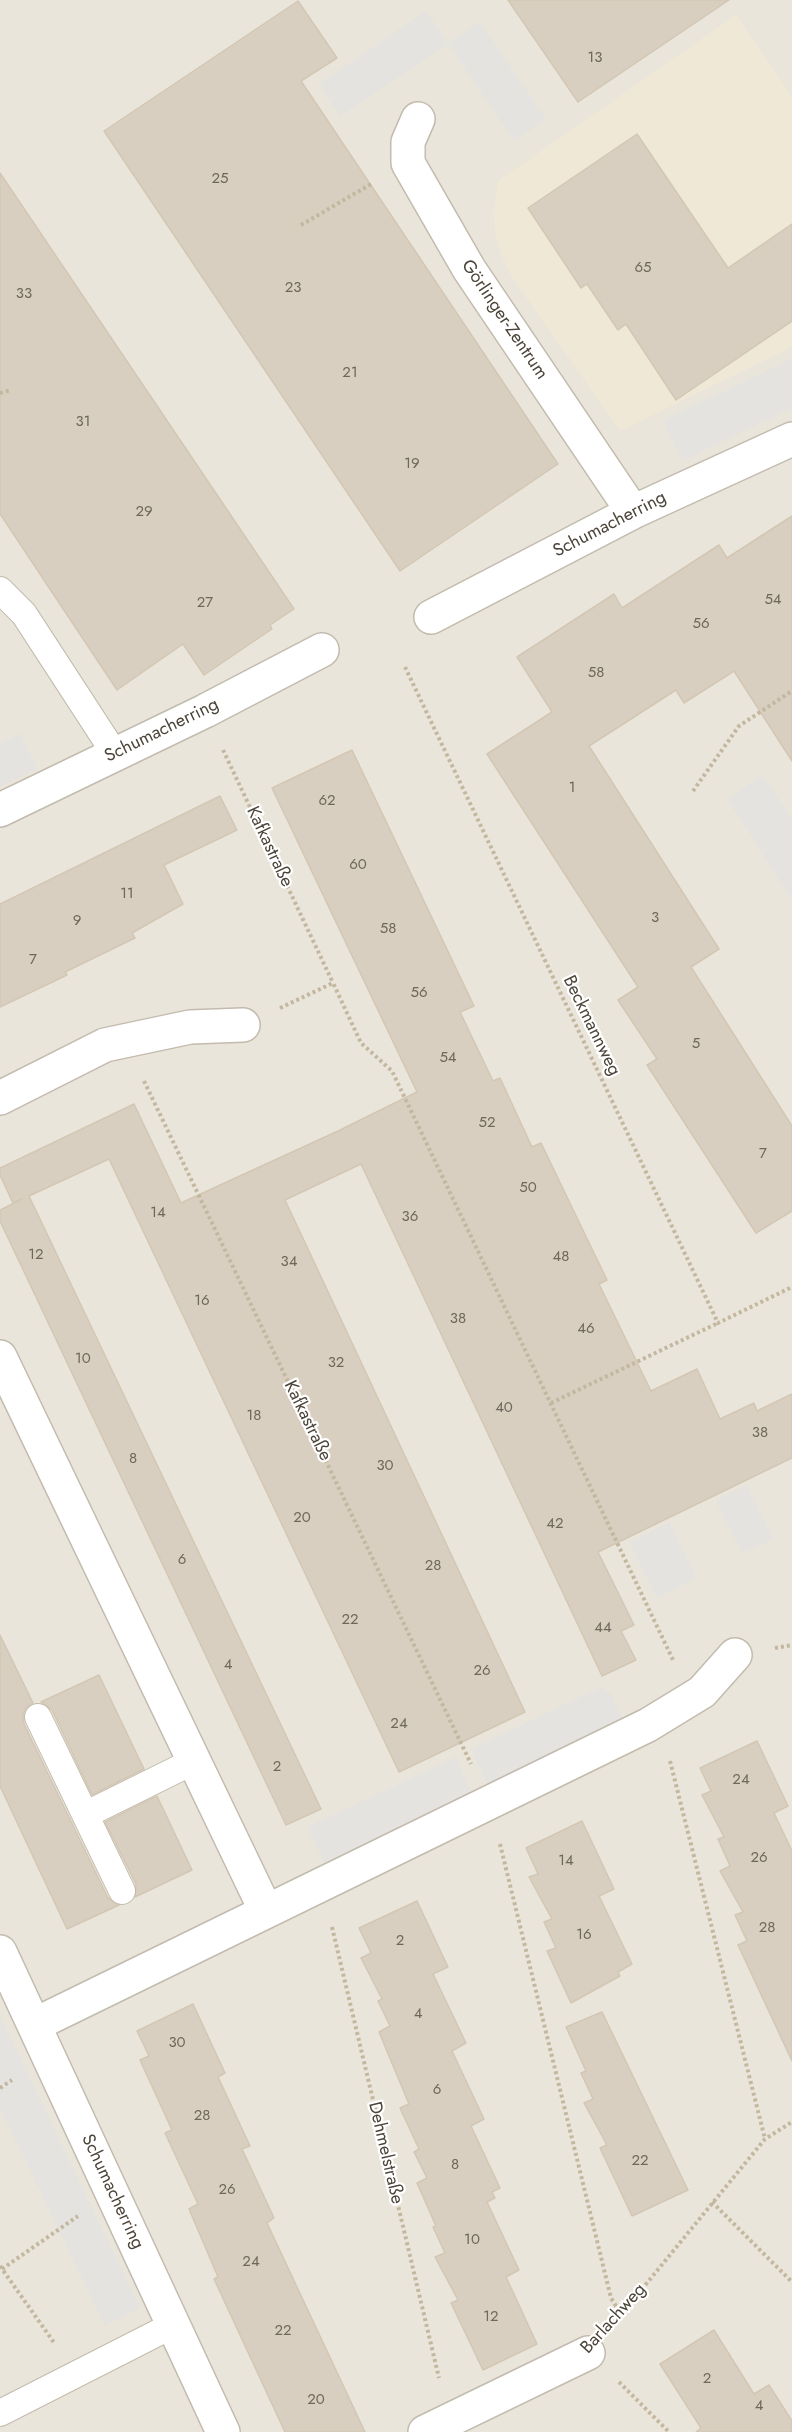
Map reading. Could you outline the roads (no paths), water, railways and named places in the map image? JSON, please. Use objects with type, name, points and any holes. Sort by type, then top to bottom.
[{"type":"street","name":"Görlinger-Zentrum","points":[[418,119],[408,142],[408,163],[469,269],[633,512]]},
{"type":"street","name":"Schumacherring","points":[[431,617],[633,512],[792,439]]},
{"type":"street","name":"Schumacherring","points":[[0,810],[205,711],[322,650]]},
{"type":"street","points":[[0,1098],[105,1044],[190,1027],[243,1025]]},
{"type":"street","points":[[0,1357],[266,1911]]},
{"type":"street","points":[[34,2025],[659,1718],[702,1692],[735,1655]]},
{"type":"street","name":"Schumacherring","points":[[0,1952],[223,2432]]},
{"type":"street","name":"Barlachweg","points":[[437,2426],[588,2353]]},
{"type":"lane","points":[[0,590],[24,614],[115,754]]},
{"type":"lane","points":[[38,1717],[122,1891]]},
{"type":"lane","points":[[85,1815],[194,1761]]},
{"type":"lane","points":[[0,2413],[173,2325]]}]
